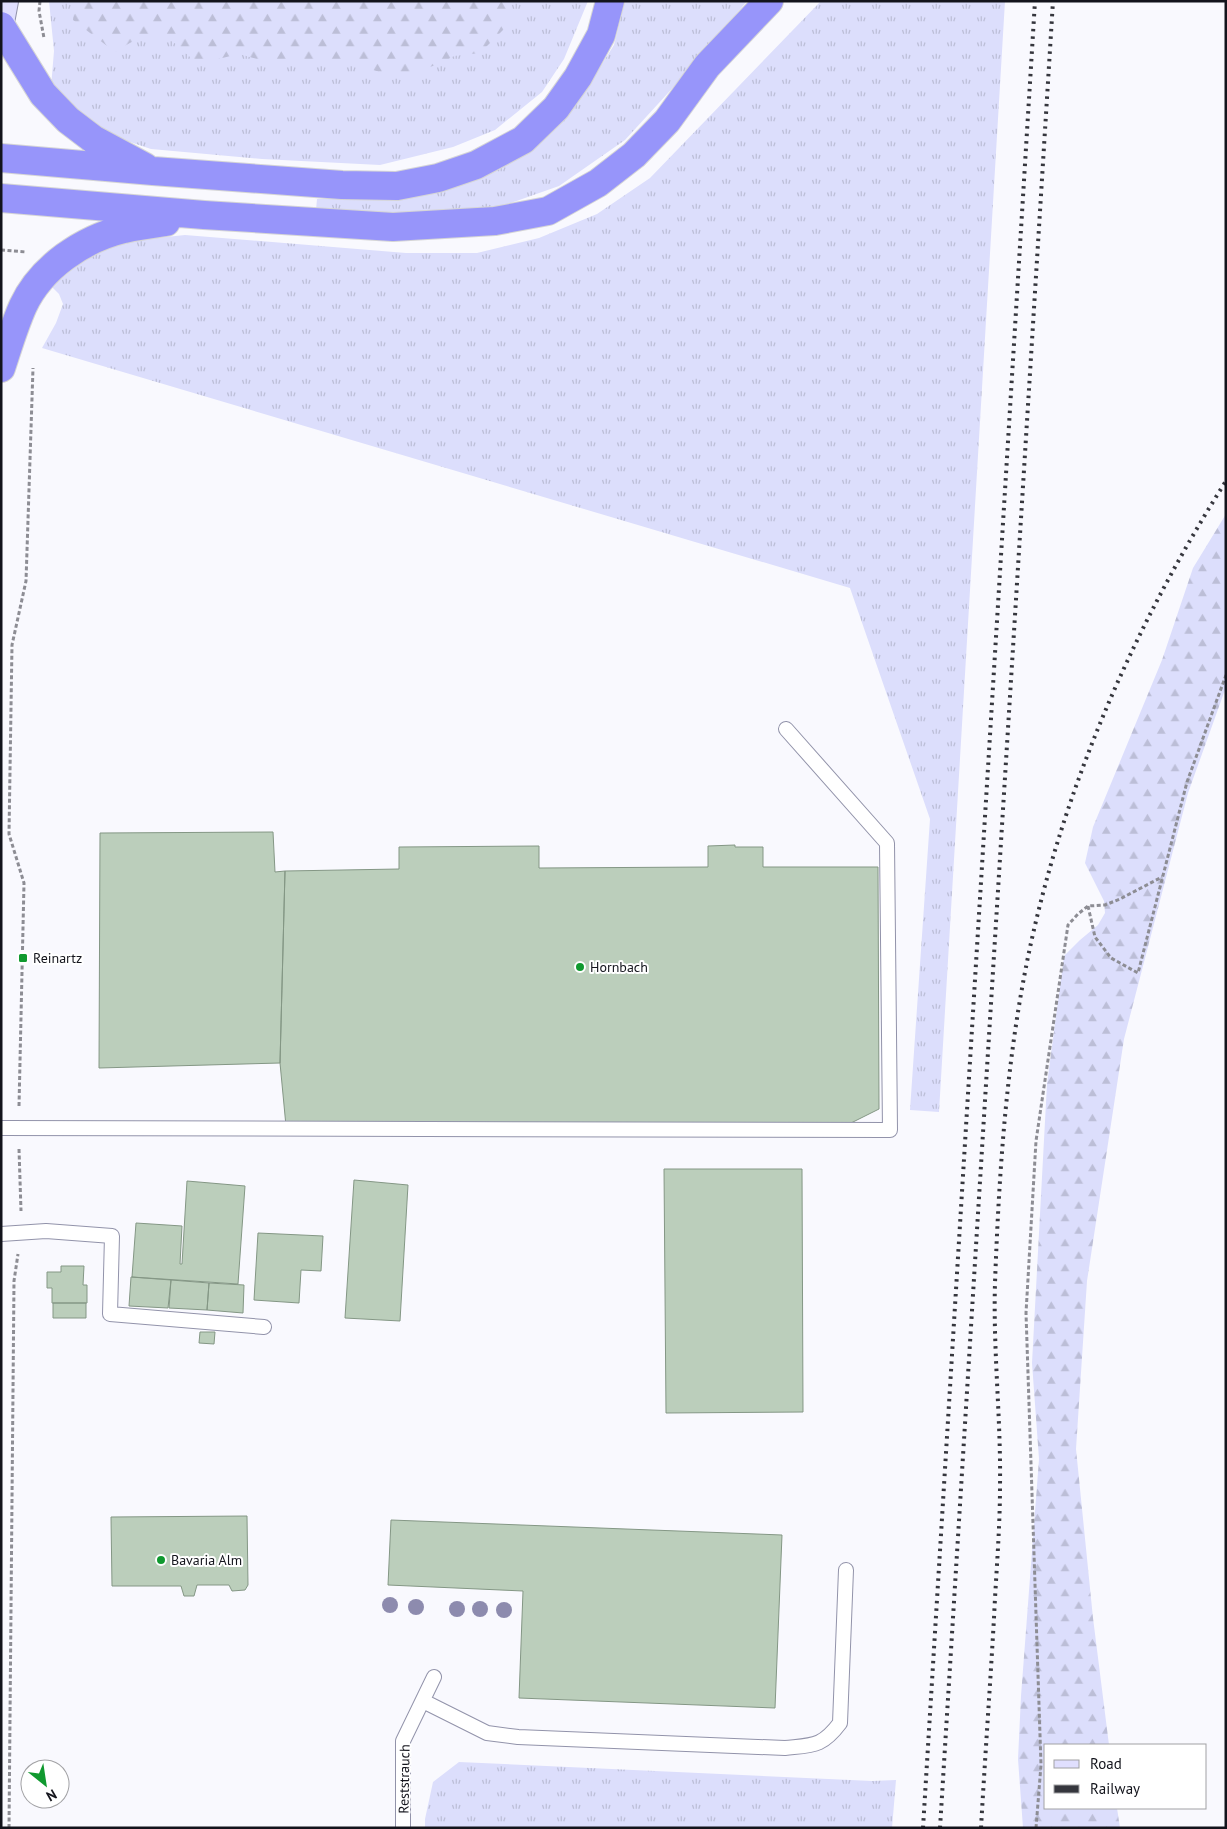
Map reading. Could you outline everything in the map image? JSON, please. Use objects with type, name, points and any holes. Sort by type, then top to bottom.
[{"type":"highway","points":[[1,158],[342,185],[397,186],[438,178],[476,165],[524,140],[556,108],[578,77],[601,35],[610,1]]},
{"type":"highway","points":[[1,198],[204,215],[393,227],[495,221],[548,210],[598,183],[634,155],[667,121],[708,66],[769,1]]},
{"type":"highway","points":[[1,26],[43,94],[68,120],[94,139],[153,171]]},
{"type":"highway","points":[[1,368],[24,304],[36,286],[56,264],[77,248],[124,229],[204,215]]},
{"type":"main road","points":[[1,17],[4,1]]},
{"type":"lane","points":[[1,1128],[890,1130],[887,843],[786,729]]},
{"type":"lane","points":[[1,1234],[46,1231],[112,1236],[110,1314],[264,1327]]},
{"type":"lane","points":[[423,1701],[487,1732],[518,1737],[785,1748],[814,1745],[830,1736],[840,1723],[846,1570]]},
{"type":"lane","name":"Reststrauch","points":[[403,1828],[403,1741],[434,1677]]},
{"type":"path","points":[[40,1],[39,11],[44,39]]},
{"type":"path","points":[[1,250],[37,253],[32,271],[36,286]]},
{"type":"path","points":[[9,1828],[14,1280],[21,1234],[19,1128],[24,883],[9,834],[12,645],[26,581],[34,367]]},
{"type":"path","points":[[1088,906],[1096,936],[1111,958],[1138,972],[1187,782],[1226,675]]},
{"type":"path","points":[[1036,1828],[1041,1765],[1026,1313],[1036,1141],[1068,924],[1088,906],[1105,905],[1162,877]]},
{"type":"green space","points":[[49,1],[588,1],[564,59],[542,92],[495,130],[453,147],[380,165],[262,159],[151,149],[115,137],[79,119],[51,87],[54,51]]},
{"type":"green space","points":[[75,1],[509,1],[509,24],[480,53],[454,56],[441,63],[400,78],[336,59],[271,63],[239,54],[197,64],[176,44],[168,39],[151,35],[129,43],[115,52],[73,20]]},
{"type":"green space","points":[[625,1],[747,1],[701,57],[625,140],[559,186],[477,215],[403,219],[316,210],[317,199],[412,195],[495,170],[535,142],[590,83],[614,45]]},
{"type":"green space","points":[[821,1],[1005,1],[939,1112],[910,1110],[930,819],[850,588],[42,348],[56,323],[63,304],[59,294],[51,286],[95,252],[119,242],[185,235],[406,253],[477,253],[539,238],[597,214],[650,178]]},
{"type":"green space","points":[[1226,514],[1226,687],[1188,793],[1124,1039],[1087,1281],[1076,1449],[1093,1618],[1109,1744],[1044,1744],[1044,1809],[1117,1809],[1120,1828],[1023,1828],[1018,1759],[1039,1459],[1032,1363],[1047,1084],[1064,956],[1098,925],[1105,913],[1104,901],[1085,863],[1093,827],[1162,660],[1193,568]]},
{"type":"green space","points":[[459,1762],[872,1781],[896,1780],[892,1828],[425,1828],[425,1819],[433,1782]]},
{"type":"building","points":[[273,832],[275,872],[285,871],[280,1063],[99,1068],[100,833]]},
{"type":"building","name":"Hornbach","points":[[735,845],[735,847],[763,847],[763,867],[878,867],[879,1109],[851,1123],[286,1126],[280,1063],[285,871],[399,869],[399,847],[539,846],[539,868],[708,867],[708,846]]},
{"type":"building","points":[[664,1169],[802,1169],[803,1412],[666,1413]]},
{"type":"building","points":[[354,1180],[408,1185],[400,1321],[345,1318]]},
{"type":"building","points":[[187,1181],[245,1186],[238,1284],[132,1277],[136,1223],[182,1226],[180,1264],[182,1264]]},
{"type":"building","points":[[258,1233],[323,1236],[321,1271],[301,1270],[299,1303],[254,1300]]},
{"type":"building","points":[[61,1266],[84,1266],[83,1285],[87,1285],[87,1303],[52,1303],[52,1288],[47,1288],[47,1272],[61,1272]]},
{"type":"building","points":[[131,1277],[171,1280],[168,1308],[129,1306]]},
{"type":"building","points":[[171,1280],[209,1283],[207,1310],[169,1308]]},
{"type":"building","points":[[209,1283],[244,1285],[243,1313],[207,1310]]},
{"type":"building","points":[[53,1303],[86,1303],[86,1318],[53,1318]]},
{"type":"building","points":[[200,1332],[215,1332],[214,1344],[199,1343]]},
{"type":"building","points":[[247,1516],[248,1585],[245,1590],[232,1591],[229,1585],[197,1585],[194,1596],[184,1596],[181,1586],[112,1586],[111,1517]]},
{"type":"building","points":[[391,1520],[782,1535],[775,1708],[519,1698],[523,1591],[388,1585]]},
{"type":"railway","points":[[923,1828],[1035,1]]},
{"type":"railway","points":[[940,1828],[1053,1]]},
{"type":"railway","points":[[981,1828],[1000,1502],[995,1283],[1001,1160],[1009,1078],[1020,997],[1043,894],[1082,770],[1132,651],[1161,593],[1226,481]]},
{"type":"place","name":"Reinartz","points":[[23,958]]},
{"type":"place","name":"Hornbach","points":[[580,967]]},
{"type":"place","name":"Bavaria Alm","points":[[161,1560]]}]
